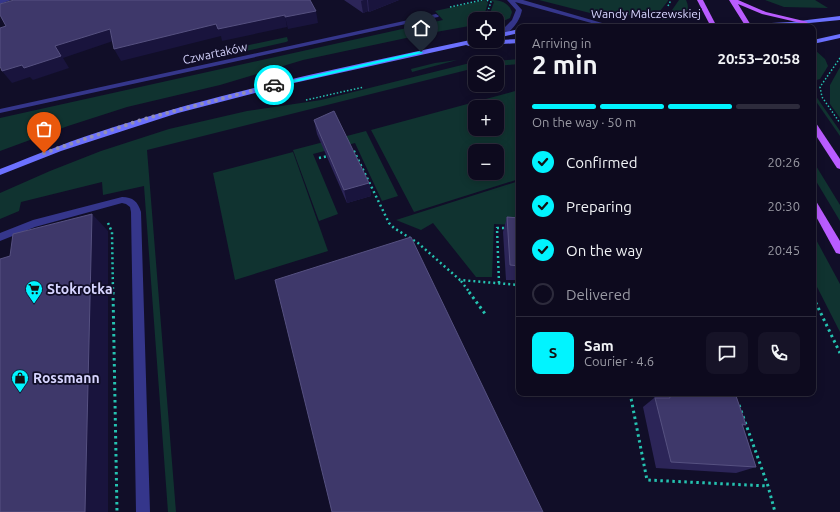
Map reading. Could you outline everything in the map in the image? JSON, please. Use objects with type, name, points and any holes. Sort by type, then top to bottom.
[{"type":"main road","points":[[700,0],[712,24]]},
{"type":"main road","points":[[732,0],[764,13],[805,22]]},
{"type":"main road","points":[[732,0],[748,24]]},
{"type":"main road","name":"Wandy Malczewskiej","points":[[777,24],[840,18]]},
{"type":"main road","points":[[504,35],[516,32]]},
{"type":"main road","points":[[816,41],[840,36]]},
{"type":"main road","points":[[0,172],[82,139],[175,110],[278,84],[468,42]]},
{"type":"main road","points":[[449,46],[516,42]]},
{"type":"main road","points":[[816,130],[840,166]]},
{"type":"main road","points":[[816,208],[840,250]]},
{"type":"street","points":[[0,2],[8,0]]},
{"type":"street","points":[[504,32],[509,28],[519,15],[519,10],[510,0]]},
{"type":"street","points":[[516,0],[602,24]]},
{"type":"street","name":"Czwartaków","points":[[0,111],[436,16]]},
{"type":"street","points":[[0,237],[32,224],[122,200],[132,202],[135,207],[143,512]]},
{"type":"path","points":[[436,16],[431,11],[482,0]]},
{"type":"path","points":[[486,0],[491,2],[488,12]]},
{"type":"path","points":[[840,58],[820,87],[822,97],[840,123]]},
{"type":"path","points":[[346,151],[353,149],[388,223],[393,228],[410,236],[445,264],[460,280],[486,315]]},
{"type":"path","points":[[319,158],[333,154]]},
{"type":"path","points":[[105,220],[112,232],[117,512]]},
{"type":"path","points":[[499,283],[498,228],[512,228]]},
{"type":"path","points":[[460,280],[516,285]]},
{"type":"path","points":[[816,304],[840,353]]},
{"type":"path","points":[[631,396],[647,480],[768,486]]},
{"type":"path","points":[[737,400],[768,486],[775,512]]},
{"type":"green space","points":[[485,0],[488,3],[485,12],[468,12],[468,26],[303,60],[220,85],[127,107],[68,126],[0,151],[0,118],[443,20],[435,11]]},
{"type":"green space","points":[[490,0],[500,1],[508,6],[512,12],[510,18],[504,21],[504,12],[490,12],[494,2]]},
{"type":"green space","points":[[539,0],[668,1],[660,11],[628,15],[590,13]]},
{"type":"green space","points":[[679,0],[686,0],[688,6],[685,14],[677,18],[662,20],[662,17],[670,13]]},
{"type":"green space","points":[[765,0],[815,0],[828,8],[784,7]]},
{"type":"green space","points":[[287,37],[288,41],[286,42],[229,55],[226,50]]},
{"type":"green space","points":[[816,51],[825,59],[828,66],[820,79],[816,80]]},
{"type":"green space","points":[[516,59],[516,64],[504,65],[504,60]]},
{"type":"green space","points":[[457,60],[412,72],[411,69],[435,63]]},
{"type":"green space","points":[[468,64],[468,70],[147,150],[176,512],[168,512],[144,186],[103,195],[102,182],[21,202],[19,211],[0,219],[0,193],[101,151],[169,129],[247,111],[321,100]]},
{"type":"green space","points":[[840,67],[840,118],[830,104],[830,85]]},
{"type":"green space","points":[[516,91],[516,180],[414,212],[371,130],[468,104],[468,136],[504,136],[504,100],[482,100]]},
{"type":"green space","points":[[816,96],[840,131],[840,136],[816,101]]},
{"type":"green space","points":[[366,131],[398,196],[382,201],[355,143],[313,154],[338,214],[319,221],[293,150]]},
{"type":"green space","points":[[293,152],[328,251],[235,280],[213,173]]},
{"type":"green space","points":[[816,166],[840,205],[840,221],[816,181]]},
{"type":"green space","points":[[516,182],[516,225],[494,224],[492,277],[476,277],[433,223],[421,230],[396,220]]},
{"type":"green space","points":[[816,240],[840,284],[840,332],[816,285]]},
{"type":"building","points":[[14,0],[310,0],[316,11],[285,17],[285,15],[218,29],[216,24],[114,49],[110,29],[55,46],[61,56],[24,68],[22,65],[2,71],[0,66],[0,28],[6,26],[0,15],[0,4]]},
{"type":"building","points":[[334,111],[369,183],[344,190],[314,120]]},
{"type":"building","points":[[92,214],[85,512],[0,512],[0,259],[10,256],[13,234]]},
{"type":"building","points":[[507,217],[516,218],[516,266],[510,265]]},
{"type":"building","points":[[411,237],[543,512],[332,512],[275,280]]},
{"type":"building","points":[[670,396],[736,396],[746,425],[742,424],[756,467],[671,462],[655,398],[670,398]]},
{"type":"way so far","points":[[44,153],[113,128],[274,85]]},
{"type":"place","name":"Stokrotka","points":[[34,304]]},
{"type":"place","name":"Rossmann","points":[[20,393]]},
{"type":"route","points":[[274,85],[421,52]]}]
